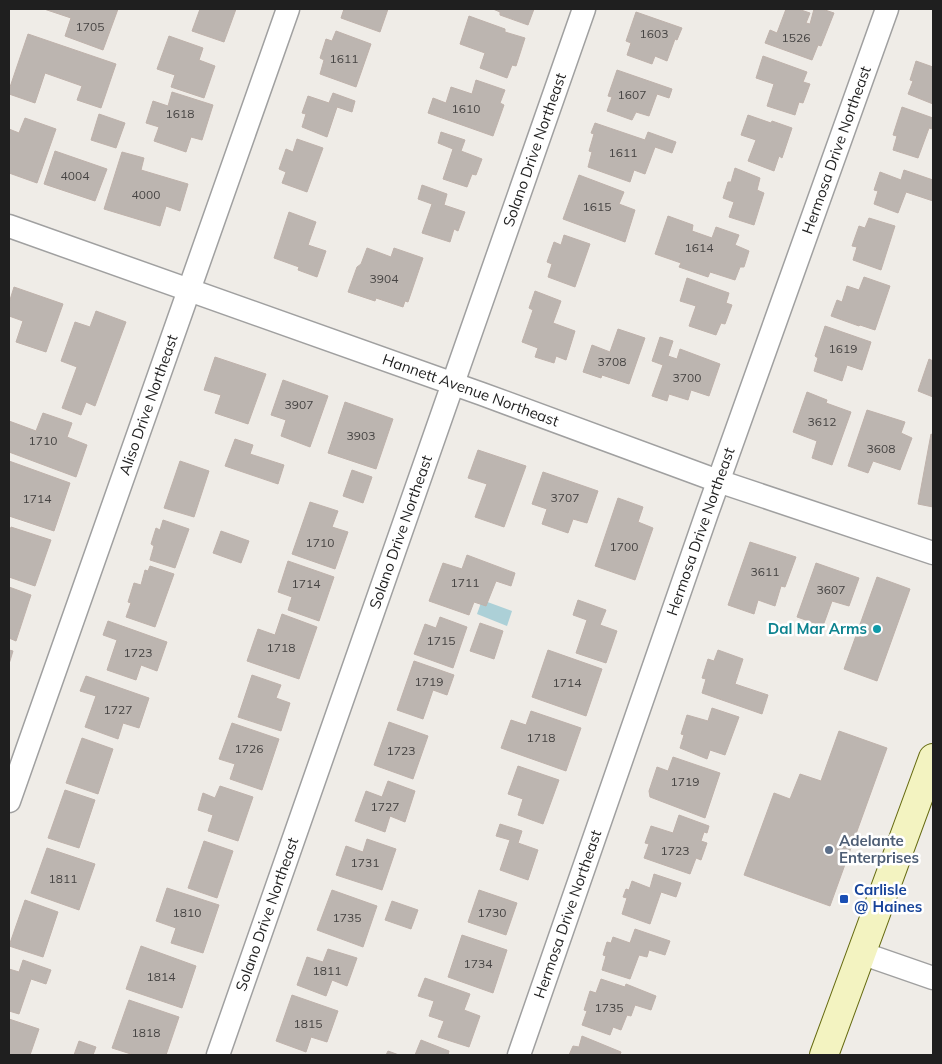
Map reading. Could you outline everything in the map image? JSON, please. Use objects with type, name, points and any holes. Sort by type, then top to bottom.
[{"type":"main road","points":[[824,1055],[933,758]]},
{"type":"street","name":"Aliso Drive Northeast","points":[[9,801],[288,9]]},
{"type":"street","name":"Solano Drive Northeast","points":[[218,1055],[584,9]]},
{"type":"street","name":"Hermosa Drive Northeast","points":[[519,1055],[718,481],[887,9]]},
{"type":"street","name":"Hannett Avenue Northeast","points":[[9,226],[454,384],[718,481],[933,554]]},
{"type":"street","points":[[861,953],[933,978]]},
{"type":"water","points":[[482,600],[512,611],[507,626],[477,614]]},
{"type":"building","points":[[44,9],[118,9],[103,50],[65,36],[71,18]]},
{"type":"building","points":[[200,9],[236,9],[224,42],[192,31]]},
{"type":"building","points":[[344,9],[388,9],[380,32],[341,18]]},
{"type":"building","points":[[493,9],[534,9],[528,25],[500,15],[500,12]]},
{"type":"building","points":[[786,9],[798,9],[810,13],[806,23],[810,24],[814,9],[822,9],[834,13],[821,46],[818,45],[812,60],[765,43],[770,30],[777,33]]},
{"type":"building","points":[[636,12],[682,28],[677,40],[675,39],[667,61],[655,56],[652,64],[627,55],[631,43],[626,41]]},
{"type":"building","points":[[469,16],[505,29],[505,32],[525,38],[516,66],[512,65],[507,78],[480,68],[485,53],[460,44]]},
{"type":"building","points":[[336,31],[371,44],[356,87],[320,74],[324,60],[320,58],[326,39],[332,41]]},
{"type":"building","points":[[28,34],[116,64],[101,108],[77,100],[82,86],[45,73],[35,103],[9,94]]},
{"type":"building","points":[[169,36],[203,48],[199,60],[215,66],[204,98],[171,87],[175,75],[157,69]]},
{"type":"building","points":[[763,56],[807,72],[803,82],[810,84],[803,103],[799,102],[795,115],[767,106],[774,84],[756,78]]},
{"type":"building","points":[[916,61],[933,67],[933,104],[908,94],[913,81],[910,80]]},
{"type":"building","points":[[617,70],[672,89],[669,98],[657,94],[649,116],[636,112],[632,120],[607,111],[612,97],[608,96]]},
{"type":"building","points":[[476,80],[505,90],[500,103],[504,105],[493,136],[428,113],[433,98],[446,103],[451,87],[472,94]]},
{"type":"building","points":[[172,92],[213,105],[202,140],[191,137],[186,152],[154,141],[159,127],[146,123],[153,101],[168,106]]},
{"type":"building","points":[[333,93],[355,101],[352,112],[337,107],[327,137],[302,127],[306,114],[302,113],[308,96],[329,103]]},
{"type":"building","points":[[902,107],[933,118],[933,129],[929,128],[918,158],[893,150],[897,136],[893,135]]},
{"type":"building","points":[[99,114],[125,123],[116,148],[91,140]]},
{"type":"building","points":[[748,115],[792,128],[782,158],[779,156],[774,171],[748,161],[756,140],[741,135]]},
{"type":"building","points":[[25,118],[56,129],[37,183],[9,173],[9,129],[19,133]]},
{"type":"building","points":[[595,123],[645,140],[648,132],[676,142],[672,153],[655,147],[645,174],[634,170],[630,182],[588,167],[592,152],[589,151],[594,134],[591,133]]},
{"type":"building","points":[[441,132],[465,140],[461,151],[482,159],[476,175],[472,174],[467,187],[443,179],[453,149],[438,143]]},
{"type":"building","points":[[297,139],[323,148],[307,192],[282,183],[286,172],[279,169],[286,149],[293,152]]},
{"type":"building","points":[[55,151],[107,169],[95,201],[44,184]]},
{"type":"building","points":[[122,152],[144,158],[141,170],[188,184],[180,211],[166,206],[160,226],[104,209]]},
{"type":"building","points":[[735,168],[760,178],[757,190],[764,193],[754,225],[729,217],[734,202],[723,198]]},
{"type":"building","points":[[904,170],[933,180],[933,201],[906,192],[898,213],[874,204],[878,191],[874,190],[880,172],[901,180]]},
{"type":"building","points":[[579,175],[624,192],[619,204],[635,210],[625,242],[563,219]]},
{"type":"building","points":[[422,185],[447,194],[444,205],[465,212],[458,231],[454,229],[450,242],[422,233],[432,204],[418,199]]},
{"type":"building","points":[[289,212],[316,222],[308,245],[326,251],[317,277],[298,270],[299,267],[274,258]]},
{"type":"building","points":[[668,216],[693,225],[692,231],[712,238],[716,227],[739,235],[735,245],[749,251],[744,267],[740,267],[735,280],[710,272],[708,277],[679,267],[681,263],[655,254]]},
{"type":"building","points":[[869,218],[895,226],[881,270],[853,260],[857,247],[852,246],[859,226],[865,228]]},
{"type":"building","points":[[564,235],[590,244],[575,287],[548,277],[552,264],[547,262],[554,242],[561,245]]},
{"type":"building","points":[[367,248],[391,257],[394,248],[423,258],[408,302],[405,301],[403,307],[376,298],[375,301],[348,292],[357,267],[361,264]]},
{"type":"building","points":[[864,277],[890,286],[875,330],[831,316],[837,300],[842,302],[847,286],[859,290]]},
{"type":"building","points":[[687,278],[729,293],[726,303],[732,305],[725,324],[721,323],[716,335],[689,326],[696,306],[680,301]]},
{"type":"building","points":[[14,287],[63,304],[46,352],[16,342],[23,321],[9,316],[9,303]]},
{"type":"building","points":[[535,291],[561,301],[553,323],[575,331],[566,360],[556,356],[554,363],[535,357],[538,348],[522,342],[533,310],[529,308]]},
{"type":"building","points":[[96,311],[126,322],[95,406],[86,402],[81,415],[62,408],[77,367],[61,361],[75,322],[90,327]]},
{"type":"building","points":[[825,326],[871,342],[862,370],[847,365],[842,381],[814,371],[818,358],[815,356]]},
{"type":"building","points":[[618,329],[645,338],[629,384],[602,375],[601,378],[583,372],[592,345],[610,352]]},
{"type":"building","points":[[660,337],[673,341],[668,356],[677,359],[680,349],[720,364],[709,396],[691,390],[688,400],[669,394],[667,401],[652,396],[663,365],[652,361]]},
{"type":"building","points":[[215,357],[266,374],[248,424],[215,413],[221,395],[204,390]]},
{"type":"building","points":[[929,359],[933,361],[933,397],[918,391]]},
{"type":"building","points":[[283,380],[328,396],[310,447],[281,436],[286,420],[271,415]]},
{"type":"building","points":[[807,392],[827,400],[826,403],[851,412],[832,465],[812,458],[817,441],[793,432]]},
{"type":"building","points":[[345,402],[393,419],[376,469],[328,453]]},
{"type":"building","points":[[867,410],[905,422],[901,433],[912,438],[900,470],[873,461],[868,473],[848,466]]},
{"type":"building","points":[[43,413],[72,423],[67,437],[87,445],[76,477],[9,452],[9,421],[36,431]]},
{"type":"building","points":[[931,434],[933,435],[933,507],[918,504]]},
{"type":"building","points":[[235,439],[253,445],[250,454],[284,465],[278,484],[225,466]]},
{"type":"building","points":[[478,450],[526,466],[504,527],[475,517],[487,484],[468,478]]},
{"type":"building","points":[[9,461],[70,483],[54,531],[9,516]]},
{"type":"building","points":[[180,461],[209,471],[194,517],[164,508]]},
{"type":"building","points":[[352,470],[372,477],[363,503],[343,496]]},
{"type":"building","points":[[543,472],[598,491],[587,523],[573,519],[568,533],[542,524],[547,509],[532,504]]},
{"type":"building","points":[[618,498],[643,507],[638,522],[653,528],[635,580],[595,566]]},
{"type":"building","points":[[310,502],[338,511],[332,527],[348,532],[335,569],[292,554]]},
{"type":"building","points":[[163,520],[189,529],[175,568],[150,560],[154,546],[151,544],[156,528],[160,530]]},
{"type":"building","points":[[11,527],[51,540],[35,586],[9,577],[9,534]]},
{"type":"building","points":[[221,531],[249,541],[241,563],[213,553]]},
{"type":"building","points":[[750,542],[796,557],[785,587],[781,586],[775,606],[758,600],[754,614],[728,605]]},
{"type":"building","points":[[467,555],[515,573],[511,586],[496,581],[486,606],[474,602],[469,615],[429,601],[443,563],[462,569]]},
{"type":"building","points":[[288,561],[334,577],[319,621],[288,610],[292,597],[278,592]]},
{"type":"building","points":[[816,563],[859,578],[849,606],[832,601],[823,626],[797,617]]},
{"type":"building","points":[[150,566],[174,574],[155,627],[126,617],[131,603],[128,602],[134,583],[141,585],[145,570],[148,571]]},
{"type":"building","name":"Dal Mar Arms","points":[[877,577],[910,589],[877,681],[844,669]]},
{"type":"building","points":[[9,587],[31,595],[16,641],[9,638]]},
{"type":"building","points":[[578,600],[606,610],[600,625],[617,631],[606,663],[576,653],[587,620],[573,615]]},
{"type":"building","points":[[282,614],[317,627],[299,679],[247,661],[258,629],[275,635]]},
{"type":"building","points":[[440,617],[467,627],[453,668],[414,654],[425,624],[436,628]]},
{"type":"building","points":[[108,621],[167,642],[157,671],[141,665],[136,680],[107,670],[117,640],[103,635]]},
{"type":"building","points":[[480,623],[503,631],[494,659],[470,651]]},
{"type":"building","points":[[9,650],[13,651],[9,664]]},
{"type":"building","points":[[548,650],[602,669],[586,716],[532,697]]},
{"type":"building","points":[[718,650],[743,659],[735,684],[768,695],[762,714],[702,693],[706,679],[702,678],[708,659],[714,661]]},
{"type":"building","points":[[414,661],[454,675],[447,695],[433,690],[423,719],[397,710]]},
{"type":"building","points":[[252,675],[281,685],[276,698],[290,703],[281,731],[238,717]]},
{"type":"building","points":[[86,676],[149,698],[139,728],[123,723],[118,739],[85,727],[96,696],[80,691]]},
{"type":"building","points":[[712,708],[739,717],[725,755],[710,750],[707,759],[680,748],[684,735],[681,734],[687,715],[708,721]]},
{"type":"building","points":[[531,711],[581,728],[566,771],[501,748],[511,720],[526,725]]},
{"type":"building","points":[[389,722],[428,736],[413,779],[374,765]]},
{"type":"building","points":[[232,723],[279,739],[262,790],[230,779],[235,764],[219,759]]},
{"type":"building","points":[[839,731],[887,748],[830,906],[744,875],[774,793],[790,799],[800,774],[821,781]]},
{"type":"building","points":[[82,738],[113,749],[98,794],[66,783]]},
{"type":"building","points":[[673,757],[720,773],[705,818],[650,797],[649,791],[657,767],[668,771]]},
{"type":"building","points":[[518,766],[559,780],[543,824],[518,815],[523,799],[508,794]]},
{"type":"building","points":[[388,781],[415,791],[405,822],[390,816],[385,832],[355,821],[366,791],[382,797]]},
{"type":"building","points":[[220,786],[253,797],[238,841],[208,831],[213,815],[198,810],[203,793],[215,798]]},
{"type":"building","points":[[65,790],[95,800],[79,848],[48,838]]},
{"type":"building","points":[[679,815],[709,826],[707,833],[704,832],[701,841],[707,843],[701,860],[696,858],[690,874],[644,858],[649,844],[645,843],[651,826],[673,833]]},
{"type":"building","points":[[500,824],[522,831],[518,843],[538,850],[528,880],[500,870],[510,840],[496,836]]},
{"type":"building","points":[[367,839],[396,849],[382,890],[336,875],[346,846],[363,852]]},
{"type":"building","points":[[204,841],[233,851],[217,898],[188,888]]},
{"type":"building","points":[[47,848],[95,864],[79,910],[31,893]]},
{"type":"building","points":[[654,874],[681,883],[676,897],[661,892],[650,924],[622,914],[627,898],[623,897],[626,889],[629,890],[632,881],[650,888]]},
{"type":"building","points":[[167,888],[219,905],[203,953],[171,943],[176,928],[156,921]]},
{"type":"building","points":[[332,890],[377,906],[363,947],[317,930]]},
{"type":"building","points":[[479,890],[517,903],[506,935],[468,922]]},
{"type":"building","points":[[25,900],[58,912],[43,957],[9,946]]},
{"type":"building","points":[[392,901],[418,910],[411,929],[385,920]]},
{"type":"building","points":[[635,929],[670,941],[665,955],[649,950],[647,957],[639,955],[630,979],[602,970],[606,956],[603,955],[607,942],[611,943],[613,937],[630,943]]},
{"type":"building","points":[[462,935],[507,950],[493,993],[448,977]]},
{"type":"building","points":[[141,946],[196,966],[182,1008],[126,989]]},
{"type":"building","points":[[328,949],[357,958],[347,986],[332,980],[326,996],[297,985],[307,957],[323,962]]},
{"type":"building","points":[[23,960],[51,970],[46,984],[31,979],[19,1014],[9,1011],[9,969],[19,972]]},
{"type":"building","points":[[425,978],[470,994],[464,1010],[480,1016],[469,1047],[438,1037],[444,1021],[429,1016],[434,1001],[418,996]]},
{"type":"building","points":[[601,979],[625,987],[626,984],[656,996],[651,1010],[635,1005],[631,1016],[627,1015],[621,1030],[613,1027],[610,1035],[582,1025],[587,1011],[584,1010],[590,991],[596,993]]},
{"type":"building","points":[[292,995],[338,1011],[327,1042],[311,1037],[306,1052],[276,1041]]},
{"type":"building","points":[[129,1000],[179,1017],[166,1055],[134,1055],[112,1048]]},
{"type":"building","points":[[9,1019],[39,1029],[30,1055],[9,1055]]},
{"type":"building","points":[[582,1036],[621,1052],[620,1055],[569,1055],[573,1046],[579,1047]]},
{"type":"building","points":[[421,1040],[449,1051],[448,1055],[415,1055]]},
{"type":"building","points":[[79,1041],[96,1047],[93,1055],[74,1055]]},
{"type":"building","points":[[388,1051],[399,1055],[386,1055]]},
{"type":"place","name":"Dal Mar Arms","points":[[877,629]]},
{"type":"place","name":"Adelante Enterprises","points":[[829,850]]},
{"type":"place","name":"Carlisle @ Haines","points":[[844,899]]}]
